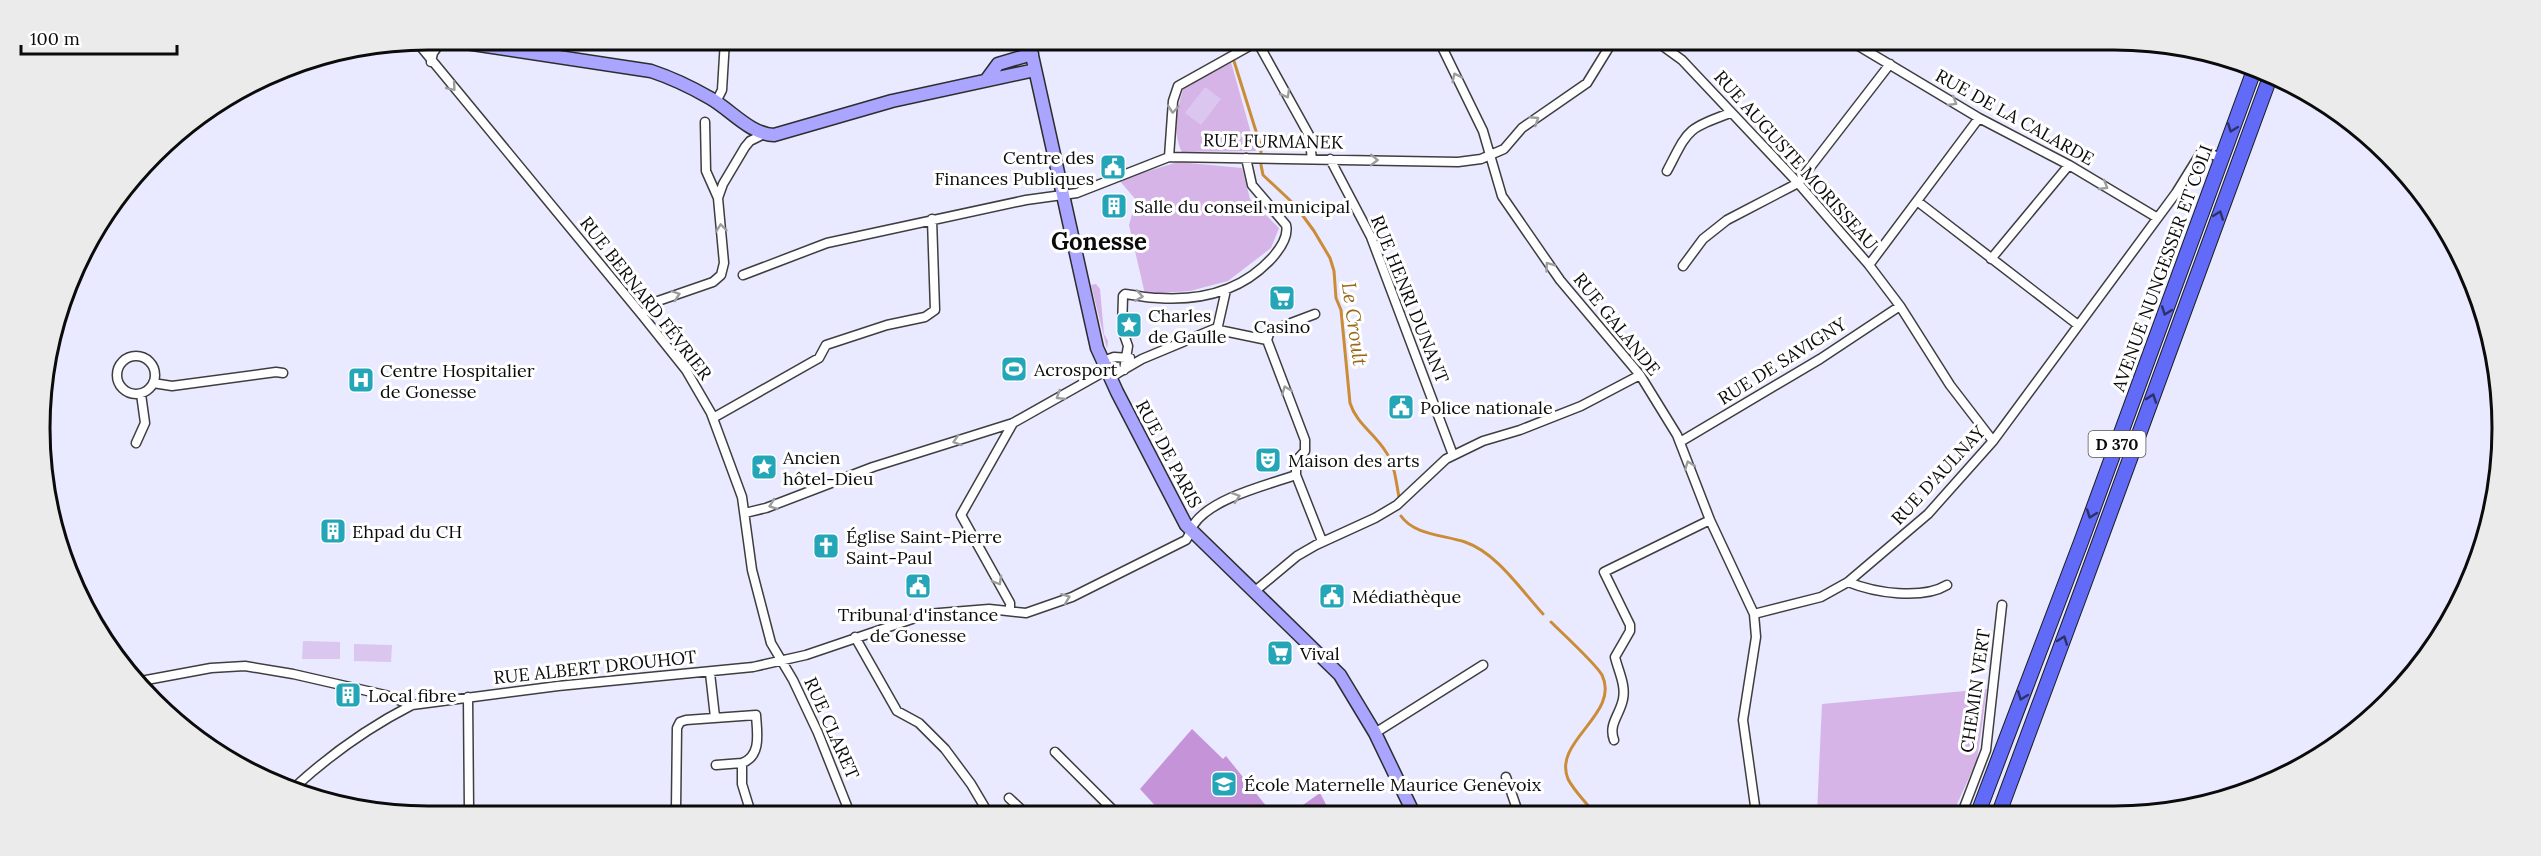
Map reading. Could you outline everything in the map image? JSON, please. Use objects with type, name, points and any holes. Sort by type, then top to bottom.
[{"type":"main road","name":"AVENUE NUNGESSER ET COLI","points":[[1981,806],[2252,76]]},
{"type":"main road","name":"AVENUE NUNGESSER ET COLI","points":[[2002,806],[2123,482],[2268,83]]},
{"type":"main road","name":"D 370","points":[[2105,476],[2123,482]]},
{"type":"street","name":"RUE BERNARD FÉVRIER","points":[[422,50],[686,370],[713,418],[732,466],[745,513],[752,570],[764,624],[781,661]]},
{"type":"street","points":[[431,62],[435,50]]},
{"type":"street","points":[[513,50],[651,71],[672,78],[716,102],[762,135]]},
{"type":"street","points":[[716,102],[722,90],[724,50]]},
{"type":"street","points":[[987,79],[998,64],[1026,50]]},
{"type":"street","name":"RUE DE PARIS","points":[[1030,50],[1097,348],[1154,467],[1186,525],[1340,675],[1375,733],[1410,806]]},
{"type":"street","points":[[1169,157],[1173,101],[1178,86],[1243,50]]},
{"type":"street","points":[[1260,50],[1309,135],[1312,159]]},
{"type":"street","name":"RUE GALANDE","points":[[1443,50],[1483,131],[1502,196],[1520,225],[1589,317],[1640,375],[1680,442],[1710,520],[1754,614]]},
{"type":"street","points":[[1490,155],[1504,148],[1522,128],[1587,83],[1607,50]]},
{"type":"street","name":"RUE AUGUSTE MORISSEAU","points":[[1668,50],[1682,60],[1798,183],[1869,265],[1900,306],[1950,385],[1993,441]]},
{"type":"street","name":"RUE DE LA CALARDE","points":[[1866,50],[1979,118],[2069,165],[2156,218]]},
{"type":"street","points":[[1683,266],[1703,239],[1727,220],[1798,183],[1890,64]]},
{"type":"street","points":[[718,198],[723,183],[745,147],[750,141],[762,135],[774,135],[892,101],[1035,70]]},
{"type":"street","points":[[1667,171],[1686,134],[1695,126],[1730,113]]},
{"type":"street","points":[[1869,265],[1979,118]]},
{"type":"street","points":[[642,315],[658,301],[713,282],[721,275],[724,262],[718,198],[706,171],[705,122]]},
{"type":"street","name":"RUE D'AULNAY","points":[[1754,614],[1821,597],[1848,582],[1928,514],[1993,441],[2176,192],[2202,151],[2222,158]]},
{"type":"street","name":"RUE FURMANEK","points":[[743,275],[827,243],[932,219],[1077,193],[1169,157],[1458,162],[1490,155]]},
{"type":"street","points":[[1124,370],[1127,343],[1122,329],[1123,296],[1125,294],[1178,298],[1246,287],[1277,252],[1287,230],[1284,220],[1252,185],[1246,158]]},
{"type":"street","name":"RUE HENRI DUNANT","points":[[1330,159],[1371,237],[1453,455]]},
{"type":"street","points":[[1991,259],[2069,165]]},
{"type":"street","points":[[1917,201],[2078,325]]},
{"type":"street","points":[[713,418],[812,363],[819,358],[826,345],[886,326],[925,317],[935,310],[932,219]]},
{"type":"street","points":[[1217,330],[1226,290]]},
{"type":"street","name":"RUE DE SAVIGNY","points":[[1680,442],[1820,359],[1900,306]]},
{"type":"street","points":[[1315,314],[1270,331],[1267,340],[1305,440],[1305,451],[1296,461],[1296,474],[1322,541]]},
{"type":"street","points":[[745,513],[766,508],[873,467],[1013,423],[1107,370],[1124,370],[1142,359],[1204,332],[1217,330],[1267,340]]},
{"type":"street","points":[[141,356],[150,362],[155,372],[153,383],[141,394],[124,391],[117,381],[117,370],[125,359],[141,356]]},
{"type":"street","points":[[1107,370],[1114,357],[1142,359]]},
{"type":"street","points":[[153,383],[172,386],[276,372],[283,373]]},
{"type":"street","points":[[1255,591],[1297,556],[1322,541],[1375,518],[1397,505],[1453,455],[1483,441],[1520,430],[1581,406],[1640,375]]},
{"type":"street","points":[[136,443],[145,423],[141,394]]},
{"type":"street","points":[[1010,611],[1010,603],[962,515],[1013,423]]},
{"type":"street","name":"RUE ALBERT DROUHOT","points":[[412,705],[468,697],[710,673],[781,661],[927,614],[944,611],[989,609],[1026,613],[1072,597],[1186,540],[1194,524],[1210,509],[1226,500],[1296,474]]},
{"type":"street","points":[[1614,740],[1611,732],[1623,699],[1624,686],[1615,657],[1630,631],[1630,625],[1604,572],[1710,520]]},
{"type":"street","points":[[1848,582],[1865,589],[1889,593],[1930,591],[1947,585]]},
{"type":"street","name":"CHEMIN VERT","points":[[1965,806],[1986,750],[2002,605]]},
{"type":"street","points":[[1754,614],[1756,637],[1743,720],[1755,806]]},
{"type":"street","points":[[855,637],[897,711],[919,723],[945,749],[984,806]]},
{"type":"street","name":"RUE CLARET","points":[[781,661],[794,680],[819,733],[847,806]]},
{"type":"street","points":[[1375,733],[1483,665]]},
{"type":"street","points":[[145,680],[211,668],[246,666],[385,695],[412,705]]},
{"type":"street","points":[[710,673],[715,717]]},
{"type":"street","points":[[468,697],[469,806]]},
{"type":"street","points":[[299,783],[312,771],[392,715],[412,705]]},
{"type":"street","points":[[676,806],[677,728],[680,723],[686,720],[756,715],[758,742],[749,761],[716,765]]},
{"type":"street","points":[[1055,752],[1110,806]]},
{"type":"street","points":[[742,763],[742,784],[749,806]]},
{"type":"street","points":[[1506,777],[1516,806]]},
{"type":"street","points":[[1009,798],[1018,806]]},
{"type":"shaded area","points":[[1231,62],[1256,151],[1182,152],[1176,128],[1179,103],[1184,87]]},
{"type":"shaded area","points":[[1205,87],[1221,99],[1201,125],[1185,113]]},
{"type":"shaded area","points":[[1178,162],[1242,168],[1250,199],[1279,228],[1271,248],[1228,281],[1190,291],[1145,294],[1129,225],[1136,200],[1119,180]]},
{"type":"shaded area","points":[[1096,284],[1100,289],[1104,334],[1108,341],[1107,349],[1091,285]]},
{"type":"shaded area","points":[[303,641],[340,642],[340,659],[302,659]]},
{"type":"shaded area","points":[[354,644],[392,645],[391,662],[354,661]]},
{"type":"shaded area","points":[[1987,689],[1977,760],[1956,806],[1817,806],[1822,704]]},
{"type":"shaded area","points":[[1192,729],[1223,759],[1226,756],[1266,806],[1155,806],[1140,789]]},
{"type":"shaded area","points":[[1320,793],[1327,806],[1302,806]]},
{"type":"waterway","name":"Le Croult","points":[[1231,50],[1261,152]]},
{"type":"waterway","name":"Le Croult","points":[[1261,165],[1263,175],[1295,205],[1330,258],[1334,271],[1336,298],[1341,310],[1350,403],[1361,423],[1389,457],[1399,497]]},
{"type":"waterway","name":"Le Croult","points":[[1401,516],[1421,531],[1477,547],[1508,573],[1543,614]]},
{"type":"waterway","name":"Le Croult","points":[[1551,622],[1599,670],[1605,689],[1602,702],[1569,752],[1566,765],[1568,779],[1588,806]]},
{"type":"place","name":"Centre des Finances Publiques","points":[[1113,167]]},
{"type":"place","name":"Salle du conseil municipal","points":[[1114,206]]},
{"type":"place","name":"Casino","points":[[1282,298]]},
{"type":"place","name":"Charles de Gaulle","points":[[1129,325]]},
{"type":"place","name":"Acrosport","points":[[1014,369]]},
{"type":"place","name":"Centre Hospitalier de Gonesse","points":[[361,380]]},
{"type":"place","name":"Police nationale","points":[[1401,407]]},
{"type":"place","name":"Maison des arts","points":[[1268,460]]},
{"type":"place","name":"Ancien hôtel-Dieu","points":[[764,467]]},
{"type":"place","name":"Ehpad du CH","points":[[333,531]]},
{"type":"place","name":"Église Saint-Pierre Saint-Paul","points":[[826,546]]},
{"type":"place","name":"Tribunal d'instance de Gonesse","points":[[918,586]]},
{"type":"place","name":"Médiathèque","points":[[1332,596]]},
{"type":"place","name":"Vival","points":[[1280,653]]},
{"type":"place","name":"Local fibre","points":[[348,695]]},
{"type":"place","name":"École Maternelle Maurice Genevoix","points":[[1224,784]]},
{"type":"district","name":"Gonesse","points":[[1099,241]]}]
